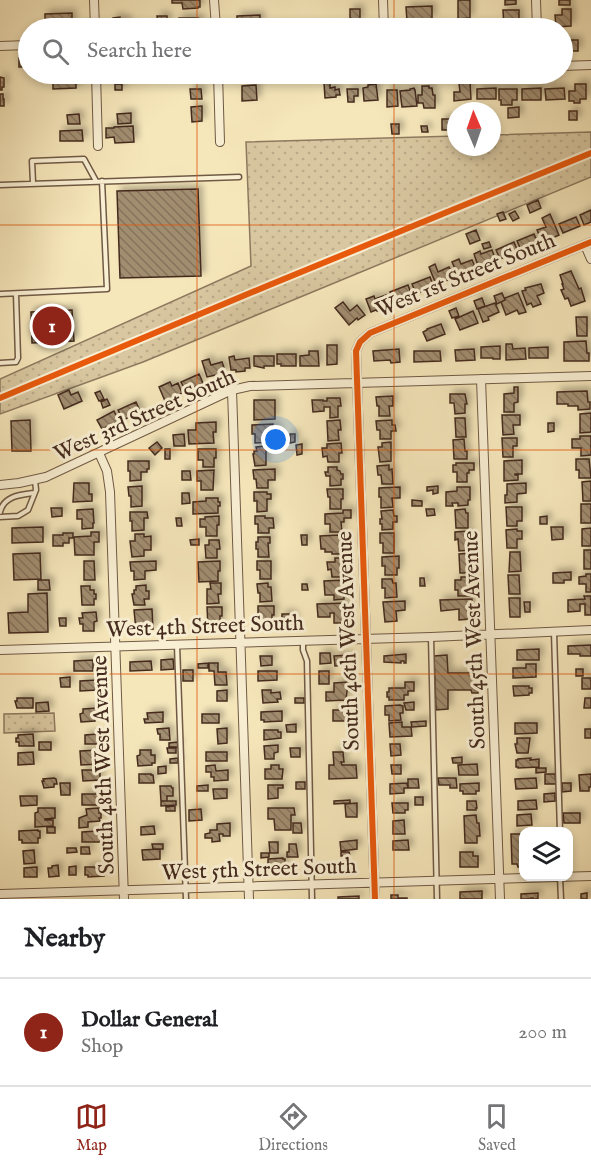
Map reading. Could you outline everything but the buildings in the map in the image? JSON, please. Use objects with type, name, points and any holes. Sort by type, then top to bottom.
[{"type":"street","points":[[94,0],[95,18]]},
{"type":"street","points":[[214,0],[215,18]]},
{"type":"street","points":[[383,0],[384,18]]},
{"type":"street","points":[[536,0],[537,18]]},
{"type":"street","points":[[0,46],[18,45]]},
{"type":"street","points":[[573,66],[591,66]]},
{"type":"street","points":[[96,84],[98,146]]},
{"type":"street","points":[[218,84],[220,142]]},
{"type":"street","points":[[588,244],[591,259]]},
{"type":"street","name":"West 1st Street South","points":[[357,382],[356,351],[360,342],[370,333],[588,244]]},
{"type":"street","name":"West 3rd Street South","points":[[0,484],[35,480],[59,472],[232,390],[250,386],[591,376]]},
{"type":"street","name":"South 45th West Avenue","points":[[481,379],[500,899]]},
{"type":"street","name":"South 46th West Avenue","points":[[357,382],[375,899]]},
{"type":"street","points":[[232,390],[249,899]]},
{"type":"street","name":"South 48th West Avenue","points":[[99,453],[107,471],[110,492],[124,895]]},
{"type":"street","name":"West 4th Street South","points":[[0,650],[591,630]]},
{"type":"street","name":"West 5th Street South","points":[[573,877],[591,876]]},
{"type":"street","name":"West 5th Street South","points":[[0,894],[124,895],[249,886],[519,878]]},
{"type":"lane","points":[[33,183],[32,161],[84,159],[96,181]]},
{"type":"lane","points":[[0,185],[239,177]]},
{"type":"lane","points":[[0,294],[107,289],[102,181]]},
{"type":"lane","points":[[0,363],[16,362],[18,358],[16,294]]},
{"type":"lane","points":[[0,517],[18,516],[28,510],[36,490],[35,480]]},
{"type":"lane","points":[[0,512],[2,505],[14,496],[35,493]]},
{"type":"lane","points":[[554,632],[560,827]]},
{"type":"lane","points":[[431,637],[437,899]]},
{"type":"lane","points":[[303,640],[303,650],[307,661],[312,899]]},
{"type":"lane","points":[[177,644],[186,899]]},
{"type":"lane","points":[[560,881],[561,899]]},
{"type":"shaded area","points":[[591,132],[591,177],[143,362],[0,414],[0,379],[251,266],[246,142],[447,136],[447,156],[501,156],[501,135]]},
{"type":"shaded area","points":[[54,713],[55,731],[4,733],[4,714]]},
{"type":"cycle path","points":[[0,398],[591,153]]},
{"type":"cycle path","points":[[375,899],[356,351],[360,342],[370,333],[591,242]]},
{"type":"place","name":"Dollar General","points":[[52,326]]}]
